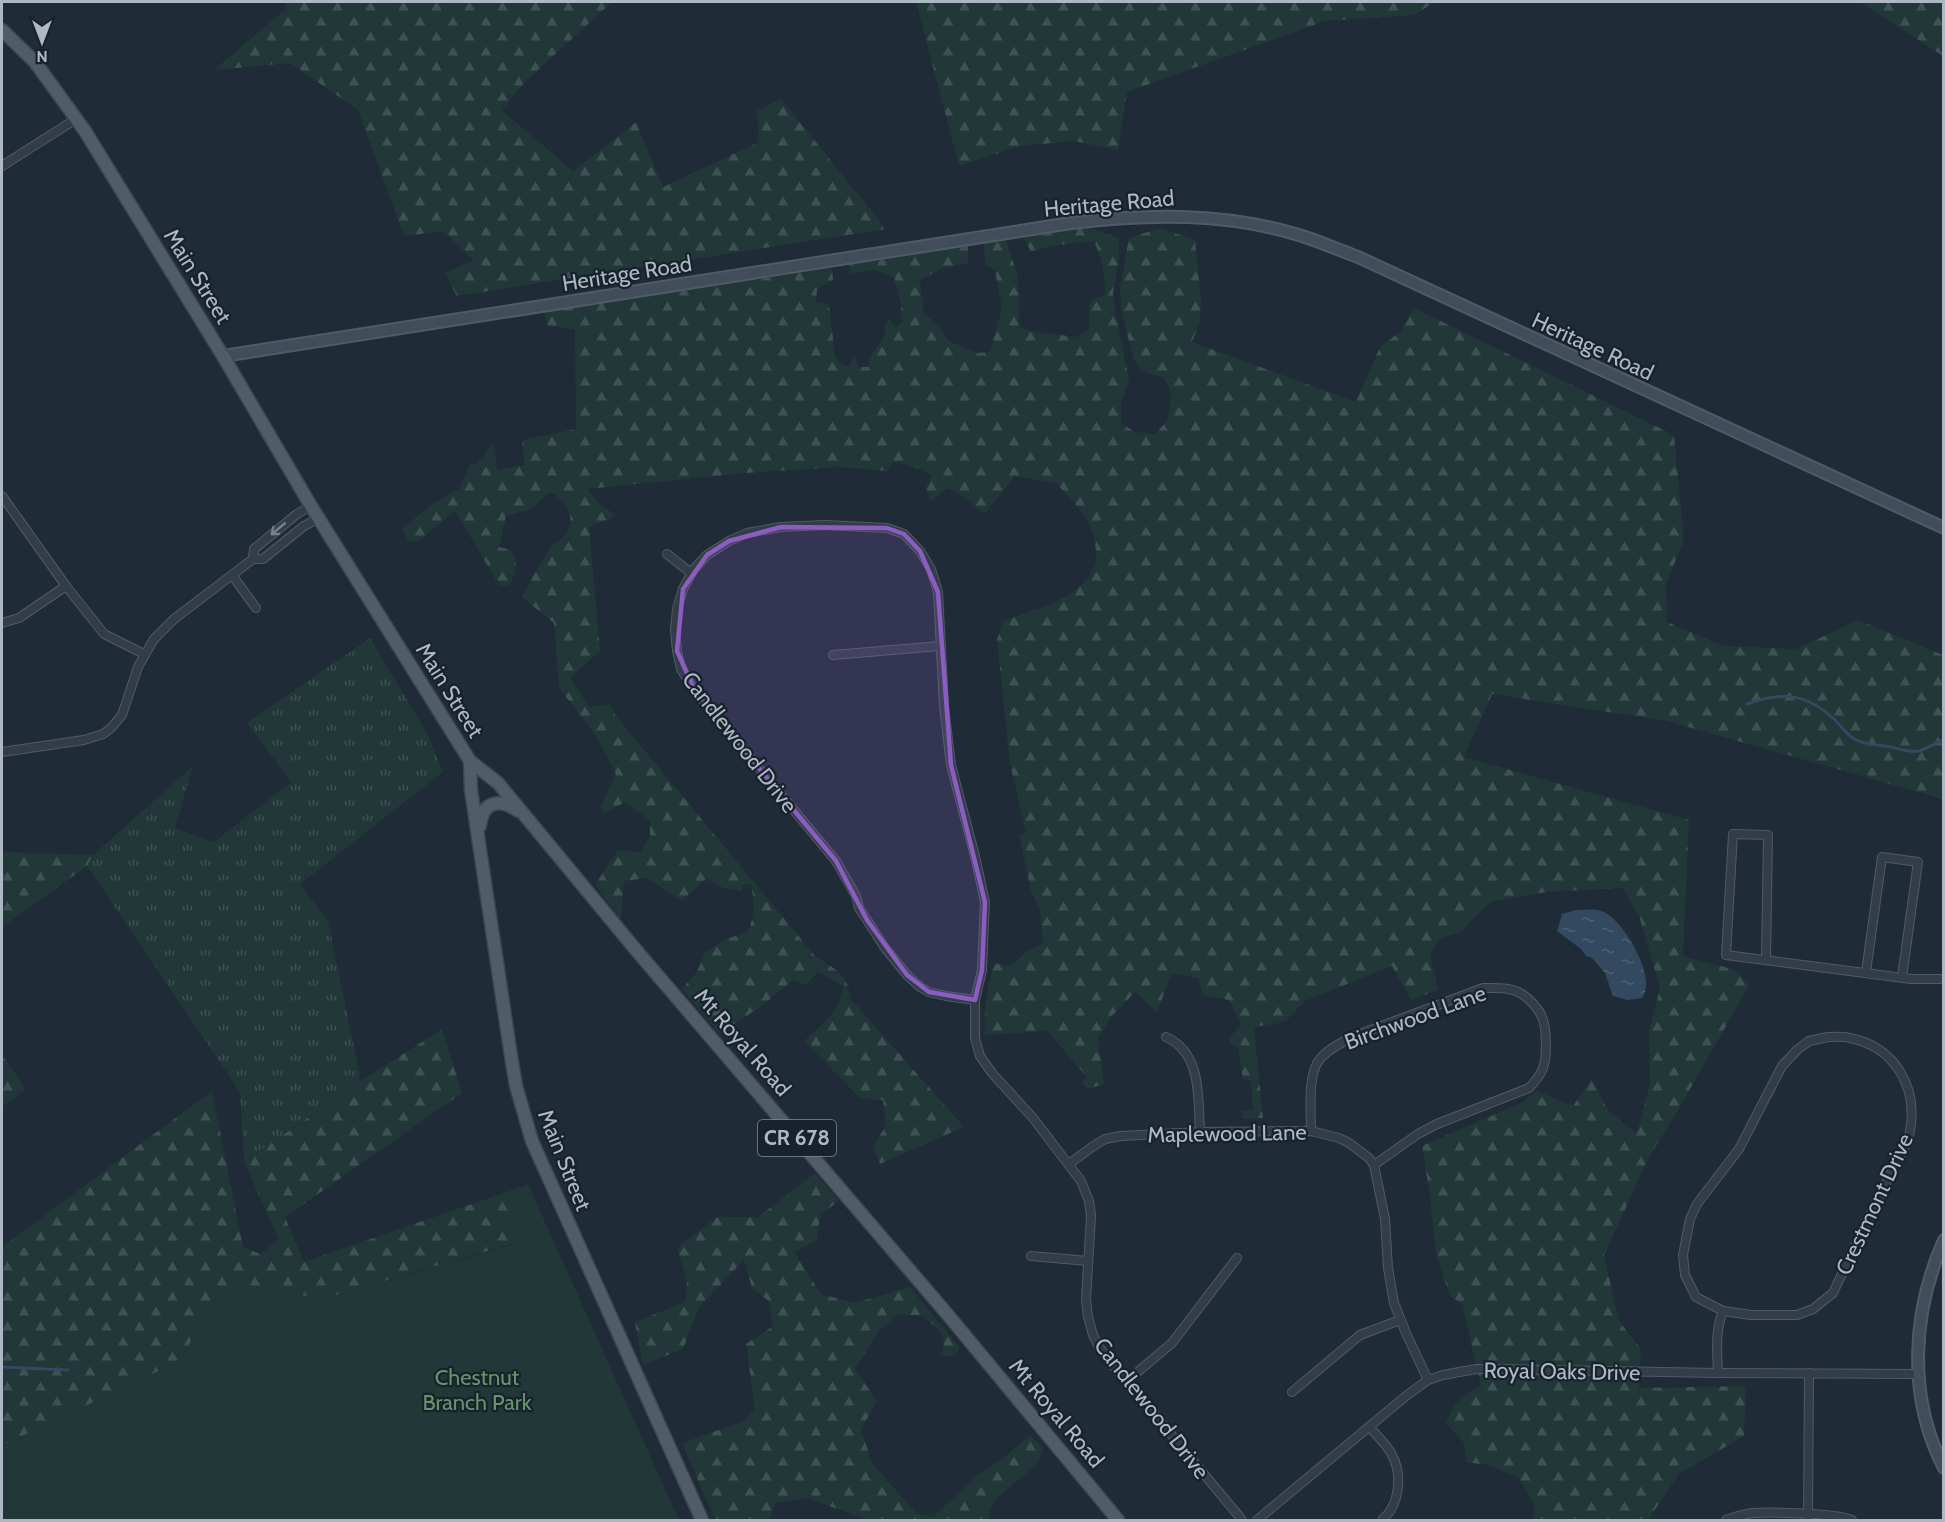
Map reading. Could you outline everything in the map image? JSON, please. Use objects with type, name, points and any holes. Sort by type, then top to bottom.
[{"type":"main road","name":"Main Street","points":[[2,30],[35,62],[76,120],[223,356],[311,506],[470,761],[471,790],[516,1086],[532,1141],[702,1521]]},
{"type":"main road","name":"Mt Royal Road","points":[[470,761],[493,778],[948,1315],[1118,1521]]},
{"type":"main road","points":[[481,851],[480,822],[489,806],[497,803],[507,804],[526,817]]},
{"type":"street","points":[[2,166],[76,120]]},
{"type":"street","name":"Heritage Road","points":[[223,356],[1071,223],[1155,216],[1211,218],[1292,233],[1358,257],[1944,528]]},
{"type":"street","points":[[2,496],[66,586],[104,634],[144,654]]},
{"type":"street","points":[[254,559],[255,549],[297,514],[311,506]]},
{"type":"street","points":[[2,752],[84,740],[103,734],[122,715],[144,654],[162,629],[254,559],[263,559],[304,526],[319,518]]},
{"type":"street","name":"Candlewood Drive","points":[[975,1000],[929,992],[907,975],[867,921],[836,861],[695,692],[681,669],[675,630],[682,589],[691,573],[707,555],[729,541],[747,533],[781,528],[825,525],[887,528],[904,534],[920,551],[931,569],[938,592],[944,706],[951,765],[985,902],[982,970],[975,1000],[975,1038],[981,1056],[992,1073],[1033,1118],[1081,1181],[1090,1208],[1091,1231],[1086,1299],[1093,1335],[1108,1360],[1242,1521]]},
{"type":"street","points":[[666,554],[691,573]]},
{"type":"street","points":[[232,575],[256,608]]},
{"type":"street","points":[[2,623],[20,618],[66,586]]},
{"type":"street","points":[[833,655],[940,646]]},
{"type":"street","points":[[1766,960],[1768,834],[1733,834],[1726,955],[1766,960],[1855,970],[1929,980],[1944,979]]},
{"type":"street","points":[[1866,972],[1882,856],[1918,862],[1902,977]]},
{"type":"street","name":"Birchwood Lane","points":[[1311,1131],[1311,1082],[1319,1060],[1337,1044],[1483,988],[1499,988],[1520,993],[1532,1003],[1542,1017],[1545,1048],[1544,1067],[1538,1079],[1529,1088],[1437,1124],[1418,1134],[1374,1165]]},
{"type":"street","points":[[1166,1037],[1186,1051],[1193,1063],[1198,1091],[1200,1132]]},
{"type":"street","name":"Crestmont Drive","points":[[1827,1037],[1848,1037],[1866,1042],[1881,1050],[1906,1079],[1910,1095],[1910,1133],[1833,1293],[1813,1309],[1797,1315],[1751,1315],[1723,1311],[1696,1297],[1685,1275],[1683,1255],[1686,1236],[1697,1204],[1739,1149],[1782,1066],[1797,1050],[1809,1041],[1827,1037]]},
{"type":"street","name":"Maplewood Lane","points":[[1069,1164],[1105,1139],[1121,1136],[1200,1132],[1311,1131],[1349,1143],[1369,1158],[1374,1165]]},
{"type":"street","points":[[1374,1165],[1385,1219],[1390,1288],[1400,1320],[1428,1380]]},
{"type":"street","points":[[1944,1240],[1930,1273],[1918,1336],[1918,1374],[1927,1424],[1944,1468]]},
{"type":"street","points":[[1031,1256],[1088,1261]]},
{"type":"street","points":[[1127,1381],[1172,1342],[1237,1258]]},
{"type":"street","points":[[1718,1373],[1717,1344],[1719,1321],[1723,1311]]},
{"type":"street","points":[[1292,1392],[1360,1335],[1400,1320]]},
{"type":"street","name":"Royal Oaks Drive","points":[[1257,1521],[1399,1401],[1428,1380],[1459,1372],[1492,1369],[1918,1374]]},
{"type":"street","points":[[1808,1518],[1809,1373]]},
{"type":"street","points":[[1369,1427],[1391,1453],[1397,1470],[1396,1499],[1391,1513],[1382,1521]]},
{"type":"street","points":[[1726,1521],[1736,1516],[1754,1513],[1808,1518],[1829,1515],[1848,1518],[1851,1521]]},
{"type":"highlighted area","points":[[781,527],[887,528],[904,534],[920,551],[938,592],[951,765],[985,902],[982,970],[975,1000],[929,992],[907,975],[867,920],[836,861],[695,691],[677,651],[683,589],[707,555],[729,541]]},
{"type":"green space","points":[[284,2],[612,2],[524,83],[502,110],[573,171],[636,122],[663,187],[759,142],[757,111],[781,99],[886,229],[457,296],[445,273],[473,260],[444,231],[404,236],[358,110],[290,63],[214,70],[287,8]]},
{"type":"green space","points":[[916,2],[1435,2],[1414,15],[1325,21],[1127,92],[1118,150],[1074,141],[1020,146],[959,166]]},
{"type":"green space","points":[[1860,2],[1943,2],[1943,56]]},
{"type":"green space","points":[[1086,227],[1119,238],[1119,259],[1113,292],[1129,380],[1121,404],[1121,423],[1135,432],[1155,434],[1168,420],[1171,395],[1164,378],[1142,371],[1134,360],[1122,313],[1120,290],[1129,238],[1160,228],[1195,240],[1201,297],[1200,322],[1192,342],[1356,402],[1380,347],[1400,332],[1414,308],[1674,435],[1684,540],[1666,584],[1667,622],[1724,646],[1796,649],[1858,620],[1943,655],[1943,799],[1667,721],[1492,694],[1464,757],[1689,820],[1683,956],[1732,969],[1750,984],[1650,1155],[1604,1255],[1619,1321],[1641,1349],[1639,1388],[1746,1386],[1744,1436],[1679,1474],[1648,1520],[1534,1520],[1534,1505],[1519,1478],[1488,1465],[1466,1462],[1464,1443],[1446,1423],[1459,1400],[1468,1392],[1481,1386],[1462,1304],[1450,1296],[1436,1254],[1422,1146],[1523,1102],[1537,1091],[1573,1106],[1592,1078],[1608,1111],[1637,1133],[1650,1084],[1649,1031],[1660,988],[1639,916],[1622,888],[1546,892],[1491,902],[1468,924],[1464,931],[1441,938],[1430,953],[1438,990],[1411,1000],[1392,966],[1305,1001],[1285,1022],[1254,1027],[1263,1118],[1242,1119],[1242,1111],[1253,1110],[1251,1081],[1243,1080],[1238,1048],[1230,1043],[1229,1038],[1241,1025],[1229,1000],[1203,995],[1198,978],[1171,974],[1157,1013],[1135,992],[1111,1017],[1098,1038],[1104,1084],[1087,1089],[1082,1083],[1087,1077],[1047,1031],[985,1035],[986,999],[994,963],[1011,966],[1026,952],[1043,943],[1040,910],[1031,891],[1019,835],[1026,832],[1010,764],[997,639],[1003,621],[1063,598],[1088,578],[1095,565],[1095,542],[1088,522],[1076,505],[1056,483],[1015,476],[984,514],[958,493],[947,488],[931,501],[926,488],[932,475],[908,465],[893,462],[887,471],[840,467],[746,473],[587,489],[600,504],[617,516],[589,527],[600,651],[570,678],[589,707],[609,704],[616,716],[816,957],[844,978],[850,998],[964,1127],[880,1164],[873,1146],[886,1126],[883,1100],[861,1099],[804,1041],[834,1010],[843,986],[818,972],[806,985],[793,980],[763,1005],[720,1034],[682,989],[697,972],[705,952],[727,939],[747,932],[754,908],[751,884],[743,884],[742,891],[724,888],[706,879],[681,901],[647,878],[624,881],[621,920],[595,885],[618,850],[640,852],[650,836],[650,821],[625,802],[605,813],[600,807],[616,774],[596,736],[559,688],[554,623],[522,597],[547,553],[569,528],[570,515],[565,504],[550,492],[531,509],[506,516],[499,547],[511,550],[515,559],[515,572],[509,586],[499,585],[455,511],[417,542],[408,540],[402,529],[432,504],[459,489],[470,464],[476,464],[494,443],[497,470],[524,465],[522,440],[576,429],[575,330],[547,325],[545,312],[832,268],[833,280],[817,289],[816,303],[829,304],[835,357],[841,364],[848,366],[855,357],[859,367],[868,367],[871,355],[883,339],[888,318],[896,327],[902,323],[901,304],[894,277],[873,270],[851,274],[849,265],[968,246],[968,263],[943,268],[920,280],[924,314],[939,325],[949,341],[977,353],[990,352],[1002,308],[995,271],[985,264],[984,244],[1006,240],[1018,277],[1019,326],[1030,331],[1076,337],[1089,329],[1089,302],[1105,294],[1102,267],[1094,241],[1050,246],[1031,252],[1024,238]]},
{"type":"green space","points":[[370,638],[428,735],[443,772],[300,884],[328,921],[361,1081],[244,1162],[240,1092],[87,866],[93,855],[193,766],[175,828],[214,842],[291,782],[247,723]]},
{"type":"green space","points":[[2,852],[93,855],[87,866],[2,927]]},
{"type":"green space","points":[[442,1029],[462,1093],[285,1217],[304,1262],[515,1189],[515,1243],[323,1299],[248,1286],[204,1314],[182,1360],[2,1446],[2,1247],[212,1091],[243,1247],[260,1254],[279,1239],[244,1162],[361,1081]]},
{"type":"green space","points":[[2,1055],[26,1089],[2,1107]]},
{"type":"green space","points":[[815,1173],[839,1201],[820,1215],[817,1240],[794,1252],[821,1294],[855,1303],[910,1287],[960,1348],[953,1356],[940,1356],[943,1337],[937,1328],[921,1315],[897,1315],[878,1332],[855,1369],[877,1401],[861,1429],[872,1463],[917,1514],[933,1517],[976,1476],[1001,1460],[1030,1435],[1043,1448],[1039,1462],[996,1499],[989,1513],[989,1520],[868,1520],[807,1498],[775,1503],[770,1520],[715,1520],[682,1443],[744,1421],[755,1408],[746,1344],[773,1326],[769,1301],[752,1288],[744,1260],[699,1307],[683,1349],[643,1365],[635,1322],[685,1302],[687,1281],[677,1248],[717,1217],[758,1217]]},
{"type":"green space","name":"Chestnut Branch Park","points":[[528,1184],[679,1520],[2,1520],[2,1446],[182,1360],[204,1314],[248,1286],[323,1299],[514,1244],[515,1189]]},
{"type":"water","points":[[1576,910],[1604,912],[1621,927],[1636,951],[1646,978],[1646,989],[1642,998],[1628,1000],[1613,996],[1605,973],[1592,958],[1586,956],[1581,949],[1557,931],[1562,914]]},
{"type":"waterway","points":[[1747,704],[1783,696],[1805,700],[1825,712],[1853,738],[1869,744],[1916,751],[1944,740]]},
{"type":"waterway","points":[[2,1367],[68,1370]]}]
